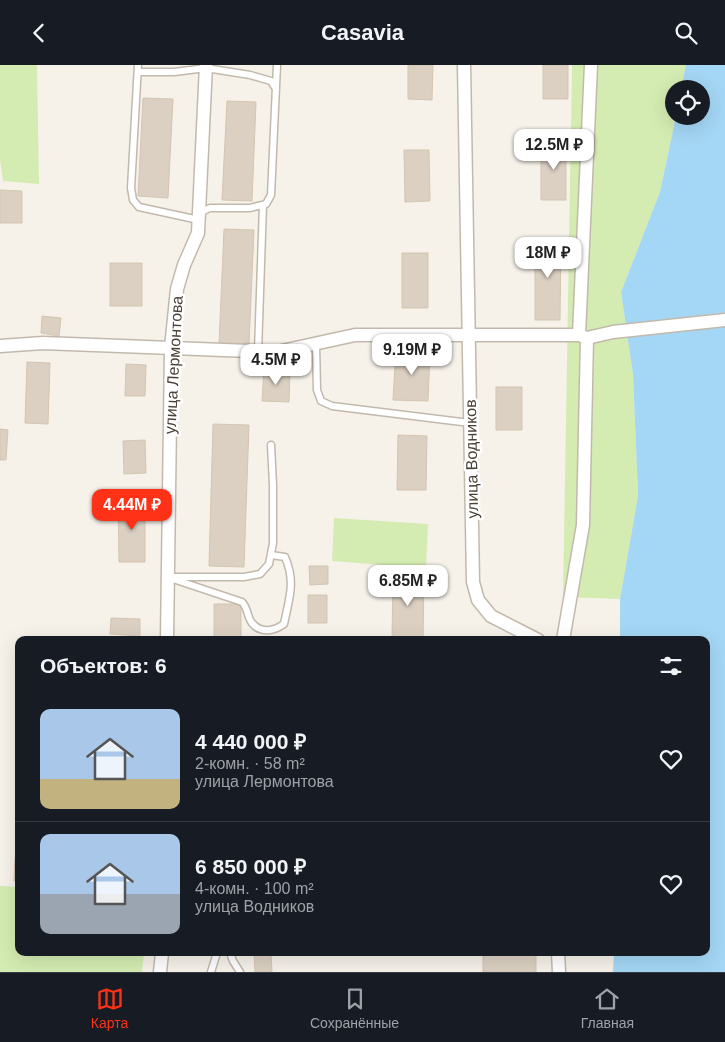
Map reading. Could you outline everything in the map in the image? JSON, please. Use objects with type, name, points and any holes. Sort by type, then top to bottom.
[{"type":"street","name":"улица Водников","points":[[464,65],[473,582],[478,600],[491,616],[530,636]]},
{"type":"street","points":[[564,636],[584,525],[583,336],[591,65]]},
{"type":"street","name":"улица Лермонтова","points":[[168,636],[171,348],[177,289],[184,265],[198,233],[206,66]]},
{"type":"street","points":[[0,346],[43,343],[277,352],[355,335],[583,336],[725,320]]},
{"type":"street","points":[[160,972],[162,956]]},
{"type":"street","points":[[558,956],[558,972]]},
{"type":"lane","points":[[276,89],[271,81],[206,66],[174,71],[138,68],[131,188],[133,200],[139,207],[199,217],[210,208],[250,208],[266,204],[271,195],[276,89],[277,65]]},
{"type":"lane","points":[[258,351],[263,205]]},
{"type":"lane","points":[[316,343],[317,390],[321,401],[332,406],[470,423]]},
{"type":"lane","points":[[168,577],[244,577],[260,574],[269,565],[273,543],[271,445]]},
{"type":"lane","points":[[168,577],[242,602],[246,606],[252,623],[263,631],[275,631],[284,624],[291,586],[291,570],[285,557],[271,555]]},
{"type":"lane","points":[[211,972],[217,956]]},
{"type":"lane","points":[[231,956],[240,972]]},
{"type":"green space","points":[[0,65],[37,65],[39,184],[3,181],[0,160]]},
{"type":"green space","points":[[572,65],[686,65],[683,80],[665,80],[665,125],[674,125],[660,192],[621,292],[633,375],[638,496],[620,599],[563,597]]},
{"type":"green space","points":[[334,518],[428,524],[426,567],[332,561]]},
{"type":"green space","points":[[0,886],[15,887],[15,956],[144,956],[142,972],[0,972]]},
{"type":"water","points":[[686,65],[725,65],[725,972],[613,972],[614,956],[710,956],[710,636],[620,636],[620,599],[638,496],[633,375],[621,292],[660,192],[674,125],[710,125],[710,80],[683,80]]},
{"type":"building","points":[[408,65],[433,65],[432,100],[408,99]]},
{"type":"building","points":[[543,65],[568,65],[568,99],[543,99]]},
{"type":"building","points":[[143,98],[173,99],[168,198],[138,196]]},
{"type":"building","points":[[227,101],[256,102],[252,201],[222,200]]},
{"type":"building","points":[[541,143],[566,143],[566,200],[541,200]]},
{"type":"building","points":[[404,150],[429,150],[430,201],[405,202]]},
{"type":"building","points":[[0,190],[22,191],[22,223],[0,223]]},
{"type":"building","points":[[224,229],[254,230],[249,344],[219,343]]},
{"type":"building","points":[[535,239],[561,239],[560,320],[535,320]]},
{"type":"building","points":[[402,253],[428,253],[428,308],[402,308]]},
{"type":"building","points":[[110,263],[142,263],[142,306],[110,306]]},
{"type":"building","points":[[42,316],[61,318],[59,336],[41,333]]},
{"type":"building","points":[[396,350],[430,352],[428,401],[393,400]]},
{"type":"building","points":[[27,362],[50,363],[48,424],[25,423]]},
{"type":"building","points":[[126,364],[146,365],[145,396],[125,396]]},
{"type":"building","points":[[264,370],[290,371],[289,402],[262,401]]},
{"type":"building","points":[[496,387],[522,387],[522,430],[496,430]]},
{"type":"building","points":[[213,424],[249,425],[244,567],[209,566]]},
{"type":"building","points":[[0,429],[8,430],[6,460],[0,460]]},
{"type":"building","points":[[398,435],[427,436],[426,490],[397,490]]},
{"type":"building","points":[[145,440],[146,473],[124,474],[123,441]]},
{"type":"building","points":[[118,501],[145,501],[145,562],[119,562]]},
{"type":"building","points":[[309,566],[328,566],[328,584],[310,585]]},
{"type":"building","points":[[393,574],[424,575],[423,636],[392,636]]},
{"type":"building","points":[[308,595],[327,595],[327,623],[308,623]]},
{"type":"building","points":[[214,604],[241,604],[241,636],[214,636]]},
{"type":"building","points":[[111,618],[140,619],[140,636],[110,634]]},
{"type":"building","points":[[254,956],[271,956],[272,972],[255,972]]},
{"type":"building","points":[[483,956],[536,956],[536,972],[483,972]]}]
